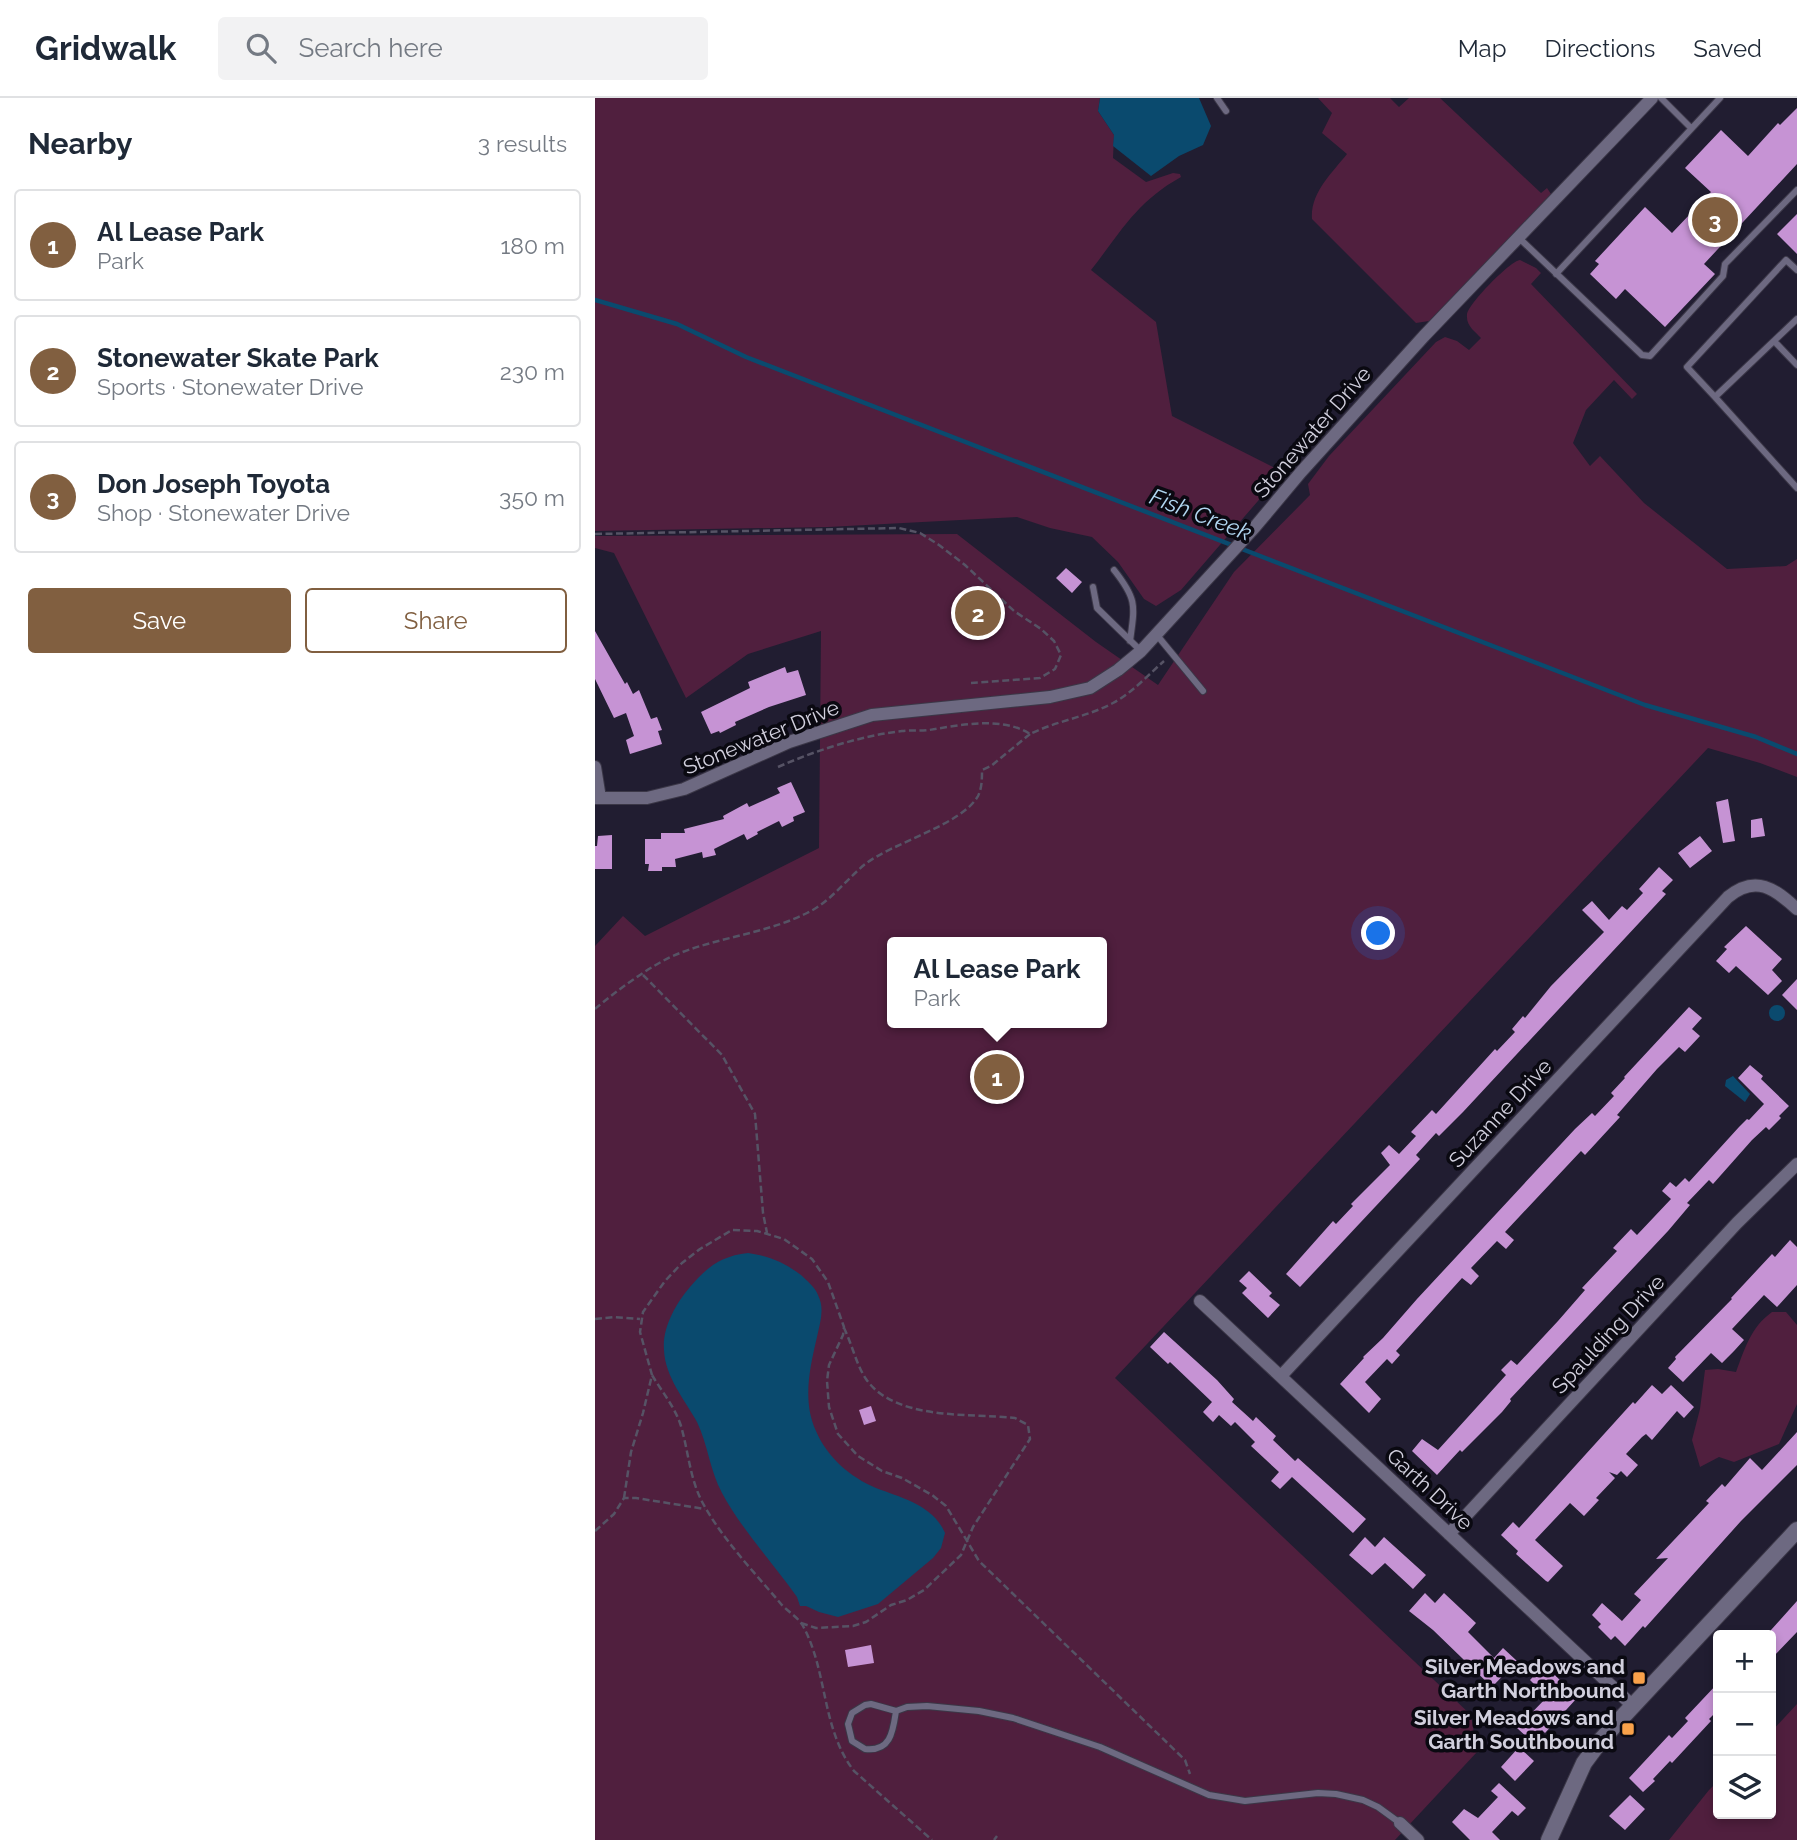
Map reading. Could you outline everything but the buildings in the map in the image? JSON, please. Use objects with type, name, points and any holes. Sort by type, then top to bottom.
[{"type":"street","name":"Stonewater Drive","points":[[598,798],[647,798],[684,789],[789,742],[872,715],[1050,697],[1090,688],[1118,670],[1156,634],[1254,528],[1366,400],[1652,98]]},
{"type":"street","points":[[595,767],[598,798]]},
{"type":"street","name":"Suzanne Drive","points":[[1280,1376],[1737,890],[1753,886],[1772,888],[1797,909]]},
{"type":"street","name":"Spaulding Drive","points":[[1449,1534],[1737,1223],[1797,1164]]},
{"type":"street","name":"Garth Drive","points":[[1200,1301],[1633,1706]]},
{"type":"street","points":[[1549,1840],[1584,1763],[1601,1740],[1797,1530]]},
{"type":"street","points":[[1400,1823],[1418,1840]]},
{"type":"lane","points":[[1217,98],[1226,111]]},
{"type":"lane","points":[[1661,98],[1691,128]]},
{"type":"lane","points":[[1556,274],[1720,98]]},
{"type":"lane","points":[[1518,237],[1641,354],[1650,356],[1723,276],[1725,264],[1797,190]]},
{"type":"lane","points":[[1797,270],[1786,260],[1687,367],[1797,488]]},
{"type":"lane","points":[[1715,397],[1797,319]]},
{"type":"lane","points":[[1774,341],[1797,365]]},
{"type":"lane","points":[[1114,570],[1129,589],[1133,600],[1131,641]]},
{"type":"lane","points":[[1093,587],[1097,608],[1140,651]]},
{"type":"lane","points":[[1156,634],[1203,691]]},
{"type":"lane","points":[[896,1711],[893,1732],[882,1747],[865,1749],[852,1741],[848,1724],[852,1713],[870,1704],[896,1711],[907,1707],[927,1706],[979,1711],[1013,1718],[1112,1751],[1191,1788],[1227,1799],[1245,1801],[1318,1793],[1349,1796],[1378,1807],[1400,1823]]},
{"type":"path","points":[[595,534],[899,528],[920,533],[965,565],[1014,611],[1041,629],[1053,641],[1061,655],[1055,668],[1040,678],[971,683]]},
{"type":"path","points":[[595,1009],[664,960],[680,952],[767,928],[806,914],[819,906],[865,864],[965,809],[979,794],[982,770],[992,766],[1030,734],[1116,701],[1172,654]]},
{"type":"path","points":[[778,767],[815,751],[903,731],[965,725],[1010,725],[1030,734]]},
{"type":"path","points":[[643,975],[722,1055],[755,1114],[768,1233]]},
{"type":"path","points":[[801,1623],[830,1629],[853,1626],[866,1622],[891,1605],[924,1590],[961,1555],[973,1527],[1026,1447],[1030,1439],[1028,1425],[1015,1418],[919,1410],[885,1398],[865,1376],[843,1326],[828,1282],[812,1259],[796,1246],[768,1233],[731,1230],[700,1248],[682,1263],[664,1281],[643,1311],[639,1332],[652,1375],[671,1404],[680,1424],[691,1477],[705,1509],[743,1559],[801,1623],[813,1648],[831,1729],[846,1761],[932,1840]]},
{"type":"path","points":[[595,1319],[641,1319]]},
{"type":"path","points":[[843,1326],[843,1335],[829,1365],[827,1381],[829,1407],[838,1434],[858,1456],[932,1495],[946,1506],[979,1561],[1185,1760],[1191,1788]]},
{"type":"path","points":[[595,1531],[614,1514],[624,1498],[631,1452],[652,1375]]},
{"type":"path","points":[[624,1498],[705,1509]]},
{"type":"path","points":[[994,1840],[997,1836]]},
{"type":"shaded area","points":[[595,98],[1100,98],[1098,111],[1114,135],[1113,158],[1146,182],[1173,173],[1180,174],[1181,177],[1141,207],[1091,270],[1156,322],[1172,416],[1283,472],[1181,590],[1156,606],[1144,599],[1118,562],[1092,537],[1050,528],[1017,517],[828,527],[595,531]]},
{"type":"shaded area","points":[[1318,98],[1390,98],[1399,107],[1409,98],[1440,98],[1541,193],[1547,188],[1551,194],[1429,321],[1416,323],[1312,219],[1318,192],[1347,154],[1322,133],[1332,113]]},
{"type":"shaded area","points":[[1520,260],[1536,268],[1541,273],[1531,284],[1637,394],[1632,399],[1614,380],[1586,410],[1573,443],[1590,466],[1600,456],[1644,503],[1727,569],[1786,566],[1797,559],[1797,777],[1708,748],[1115,1378],[1471,1715],[1477,1752],[1395,1840],[595,1840],[595,946],[623,916],[645,936],[819,848],[821,631],[748,654],[686,698],[614,553],[595,548],[595,536],[957,534],[1096,642],[1158,685],[1234,572],[1310,495],[1308,484],[1329,456],[1436,342],[1445,337],[1457,341],[1469,350],[1481,338],[1471,328],[1467,315],[1474,302],[1507,268]]},
{"type":"shaded area","points":[[1772,1312],[1786,1312],[1797,1325],[1797,1404],[1779,1444],[1734,1462],[1719,1457],[1700,1467],[1692,1440],[1700,1409],[1705,1370],[1736,1372],[1754,1331]]},
{"type":"shaded area","points":[[1797,1704],[1797,1840],[1669,1840],[1713,1786],[1713,1819],[1776,1819],[1776,1727]]},
{"type":"water","points":[[1100,98],[1199,98],[1211,126],[1203,145],[1179,156],[1151,176],[1113,146],[1114,135],[1098,111]]},
{"type":"water","points":[[1774,1005],[1780,1005],[1785,1013],[1783,1019],[1774,1021],[1769,1016],[1769,1010]]},
{"type":"water","points":[[1733,1076],[1750,1094],[1745,1102],[1725,1086],[1726,1080]]},
{"type":"water","points":[[748,1253],[776,1260],[795,1270],[817,1292],[821,1316],[808,1396],[812,1420],[826,1449],[840,1465],[857,1478],[925,1509],[940,1523],[945,1533],[941,1548],[933,1558],[878,1604],[838,1617],[800,1606],[797,1597],[730,1507],[718,1485],[701,1431],[676,1388],[665,1360],[665,1333],[675,1308],[685,1293],[715,1264]]},
{"type":"waterway","name":"Fish Creek","points":[[595,300],[677,324],[746,357],[1645,705],[1756,737],[1797,754]]},
{"type":"place","name":"Don Joseph Toyota","points":[[1715,220]]},
{"type":"place","name":"Stonewater Skate Park","points":[[978,613]]},
{"type":"place","name":"Al Lease Park","points":[[997,1077]]},
{"type":"place","name":"Silver Meadows and Garth Northbound","points":[[1639,1678]]},
{"type":"place","name":"Silver Meadows and Garth Southbound","points":[[1628,1729]]}]
